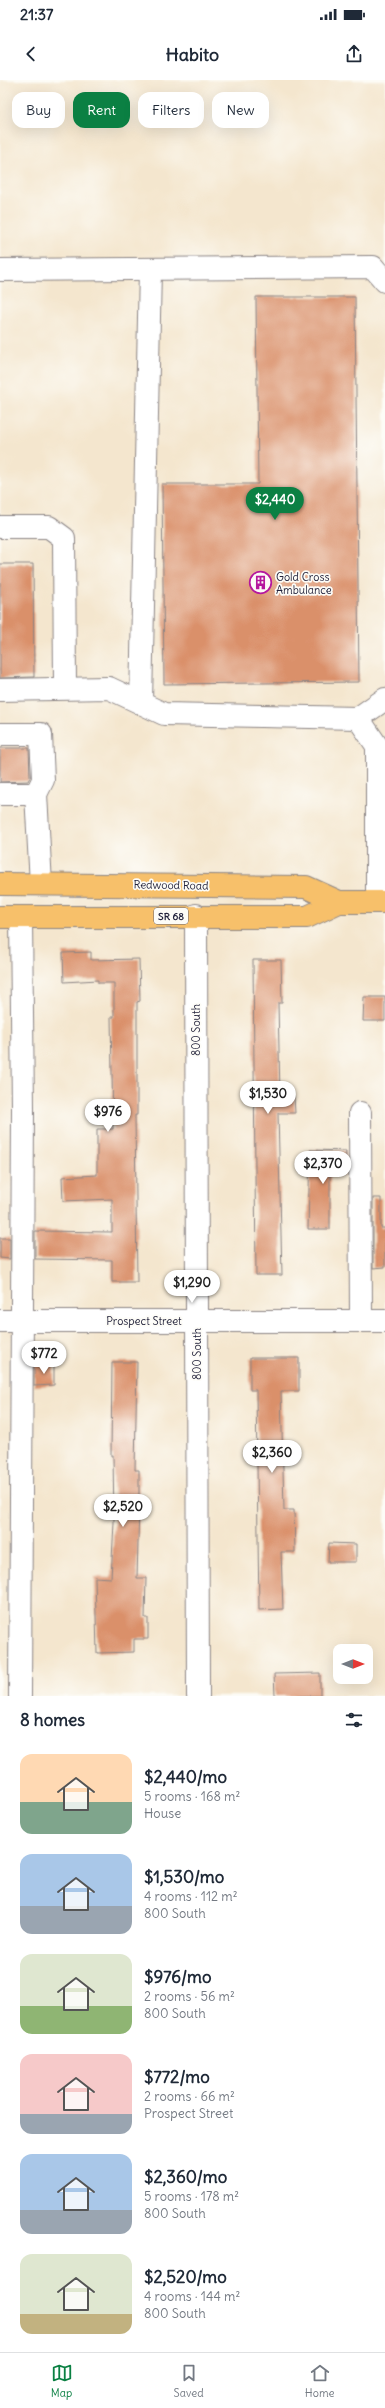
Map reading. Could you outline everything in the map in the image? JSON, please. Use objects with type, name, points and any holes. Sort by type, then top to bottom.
[{"type":"main road","name":"Redwood Road","points":[[0,884],[306,887],[339,902],[381,902]]},
{"type":"main road","name":"Redwood Road","points":[[0,917],[196,915],[307,917],[339,902]]},
{"type":"street","points":[[0,270],[373,267],[385,281]]},
{"type":"street","points":[[141,703],[150,269]]},
{"type":"street","points":[[0,528],[49,527],[64,538],[65,688]]},
{"type":"street","points":[[0,690],[109,688],[164,714],[358,718],[385,699]]},
{"type":"street","points":[[358,718],[377,746],[381,902]]},
{"type":"street","points":[[0,734],[41,734],[43,780],[36,794],[41,884]]},
{"type":"street","points":[[0,794],[36,794]]},
{"type":"street","name":"800 South","points":[[196,915],[198,1696]]},
{"type":"street","points":[[20,1696],[23,1321],[21,917]]},
{"type":"street","points":[[360,1113],[361,1321]]},
{"type":"street","name":"Prospect Street","points":[[0,1321],[385,1321]]},
{"type":"building","name":"Gold Cross Ambulance","points":[[256,297],[355,297],[359,682],[164,684],[162,484],[258,484]]},
{"type":"building","points":[[0,564],[33,564],[34,677],[0,678]]},
{"type":"building","points":[[0,748],[29,748],[30,777],[28,781],[0,782]]},
{"type":"building","points":[[91,952],[91,960],[139,959],[140,1001],[137,1002],[137,1115],[135,1115],[137,1282],[112,1282],[112,1260],[35,1259],[35,1231],[112,1232],[112,1199],[63,1201],[62,1177],[97,1175],[97,1129],[113,1129],[111,1017],[114,1017],[114,983],[98,983],[98,980],[64,982],[63,953]]},
{"type":"building","points":[[253,960],[281,960],[282,1003],[278,1003],[280,1096],[294,1096],[295,1113],[278,1113],[282,1275],[256,1275]]},
{"type":"building","points":[[364,997],[385,997],[385,1021],[363,1021]]},
{"type":"building","points":[[310,1150],[346,1151],[345,1175],[330,1175],[330,1229],[308,1229]]},
{"type":"building","points":[[373,1198],[381,1198],[381,1228],[385,1228],[385,1267],[373,1268]]},
{"type":"building","points":[[0,1238],[10,1238],[10,1259],[0,1258]]},
{"type":"building","points":[[250,1358],[299,1358],[299,1391],[281,1391],[284,1510],[294,1510],[295,1552],[281,1552],[283,1609],[259,1610],[256,1390],[250,1390]]},
{"type":"building","points":[[112,1362],[137,1362],[135,1470],[139,1470],[139,1506],[137,1578],[146,1578],[145,1618],[148,1618],[148,1639],[134,1639],[134,1652],[97,1653],[95,1577],[111,1578],[114,1523],[113,1455],[111,1455]]},
{"type":"building","points":[[54,1364],[54,1385],[34,1386],[34,1365]]},
{"type":"building","points":[[329,1543],[356,1544],[356,1562],[328,1562]]},
{"type":"building","points":[[320,1673],[320,1696],[275,1696],[274,1674]]},
{"type":"place","name":"Gold Cross Ambulance","points":[[260,583]]}]
